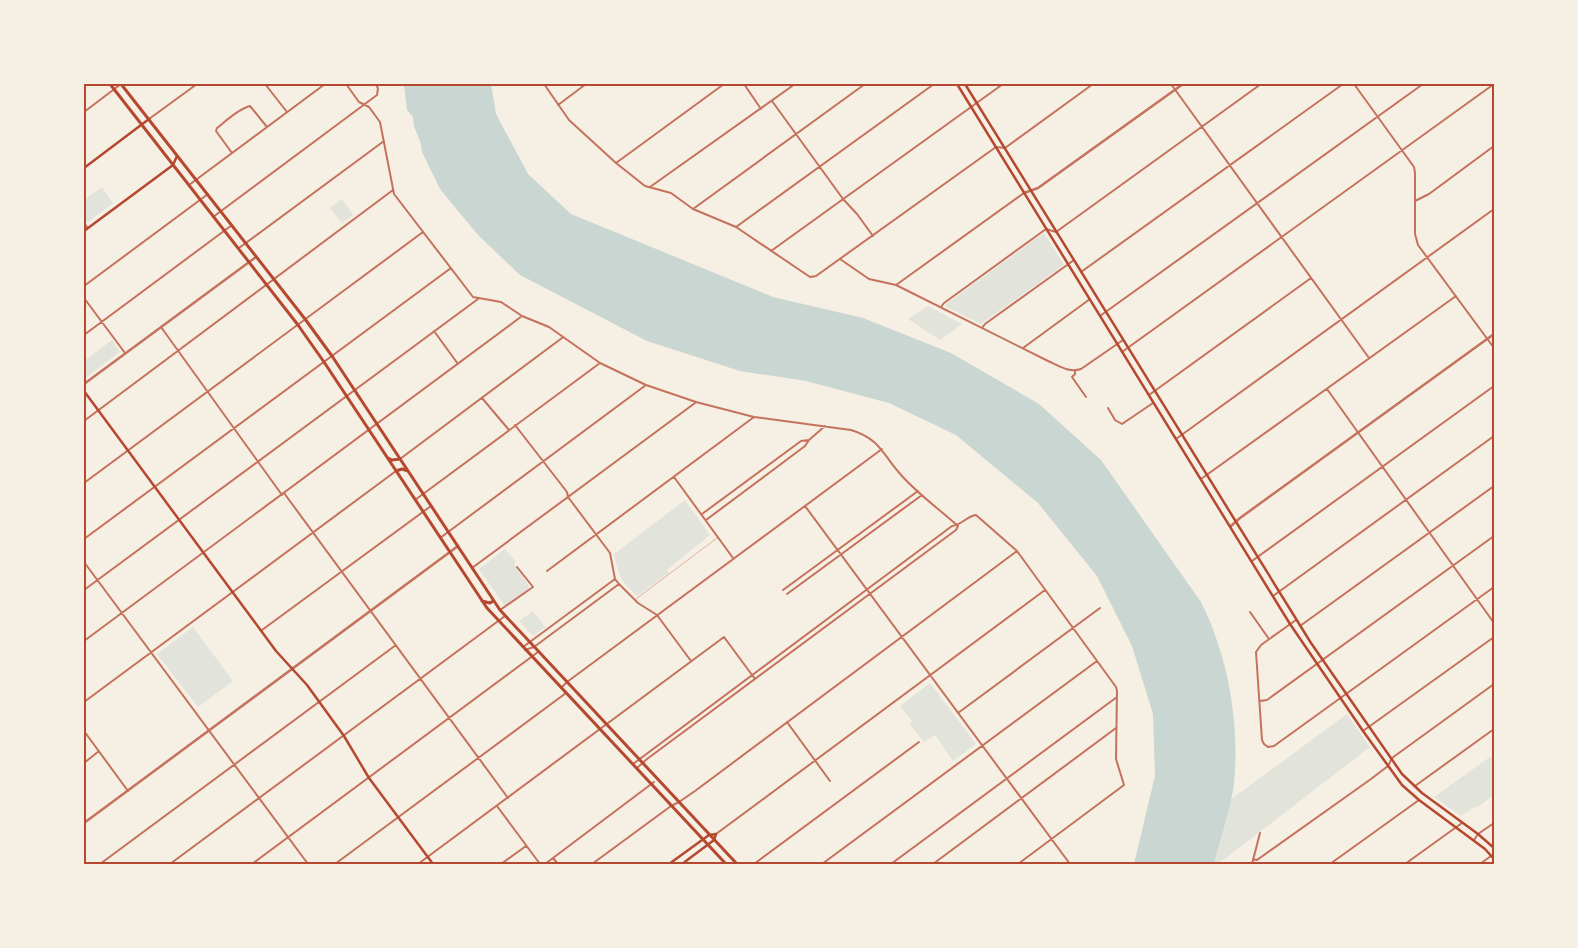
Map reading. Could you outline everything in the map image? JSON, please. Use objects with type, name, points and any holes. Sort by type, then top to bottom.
[{"type":"main road","points":[[110,84],[298,325],[482,601],[636,768],[679,802],[737,864]]},
{"type":"main road","points":[[121,84],[178,155],[332,356],[500,610],[639,759],[671,806],[726,864]]},
{"type":"main road","points":[[956,84],[1290,624],[1340,698],[1402,785],[1419,800],[1474,840],[1494,859]]},
{"type":"main road","points":[[965,84],[1296,620],[1346,694],[1402,774],[1414,787],[1494,848]]},
{"type":"main road","points":[[84,168],[149,119]]},
{"type":"main road","points":[[84,231],[173,165],[178,155]]},
{"type":"main road","points":[[84,391],[261,631],[291,669],[307,685],[344,736],[369,778],[433,864]]},
{"type":"main road","points":[[1154,403],[1160,399]]},
{"type":"main road","points":[[387,458],[392,460],[400,458]]},
{"type":"main road","points":[[396,471],[402,469],[408,472]]},
{"type":"main road","points":[[482,601],[490,603],[493,600]]},
{"type":"main road","points":[[669,864],[709,835],[716,834],[714,840],[683,864]]},
{"type":"street","points":[[84,112],[121,84]]},
{"type":"street","points":[[149,119],[197,84]]},
{"type":"street","points":[[265,84],[287,112]]},
{"type":"street","points":[[189,185],[325,84]]},
{"type":"street","points":[[346,84],[359,102],[369,107],[379,119],[394,194],[471,295],[478,299],[501,302],[522,316],[545,326],[600,363],[646,385],[696,402],[754,417],[825,426],[858,432],[871,438],[901,476],[958,526]]},
{"type":"street","points":[[544,84],[569,120],[616,163],[645,186],[671,193],[693,209],[736,227],[810,276],[816,276],[996,147],[1004,148],[1093,84]]},
{"type":"street","points":[[558,105],[586,84]]},
{"type":"street","points":[[616,163],[724,84]]},
{"type":"street","points":[[744,84],[761,109]]},
{"type":"street","points":[[650,188],[795,84]]},
{"type":"street","points":[[693,209],[865,84]]},
{"type":"street","points":[[736,227],[934,84]]},
{"type":"street","points":[[771,251],[1003,84]]},
{"type":"street","points":[[1171,84],[1369,358]]},
{"type":"street","points":[[896,285],[1024,193],[1031,191],[1057,174],[1183,84]]},
{"type":"street","points":[[941,307],[960,291],[1046,229],[1056,232],[1261,84]]},
{"type":"street","points":[[1081,272],[1343,84]]},
{"type":"street","points":[[1354,84],[1414,167],[1416,241],[1494,348]]},
{"type":"street","points":[[1100,316],[1424,84]]},
{"type":"street","points":[[1122,352],[1494,84]]},
{"type":"street","points":[[213,217],[377,95],[378,88],[376,85]]},
{"type":"street","points":[[772,101],[843,199],[873,236]]},
{"type":"street","points":[[232,153],[216,131],[232,117],[246,107],[251,106],[267,127]]},
{"type":"street","points":[[238,249],[384,141]]},
{"type":"street","points":[[1415,200],[1429,194],[1494,146]]},
{"type":"street","points":[[84,420],[393,190]]},
{"type":"street","points":[[84,286],[208,194]]},
{"type":"street","points":[[1176,439],[1494,210]]},
{"type":"street","points":[[84,223],[88,228]]},
{"type":"street","points":[[84,335],[232,225]]},
{"type":"street","points":[[84,483],[423,232]]},
{"type":"street","points":[[84,384],[256,257]]},
{"type":"street","points":[[840,259],[870,279],[896,285],[1048,361],[1075,371],[1081,369],[1123,340]]},
{"type":"street","points":[[982,328],[1074,260]]},
{"type":"street","points":[[84,539],[451,268]]},
{"type":"street","points":[[1149,395],[1312,278]]},
{"type":"street","points":[[1201,479],[1456,296]]},
{"type":"street","points":[[84,298],[124,354]]},
{"type":"street","points":[[84,590],[478,299]]},
{"type":"street","points":[[1023,348],[1090,299]]},
{"type":"street","points":[[84,641],[522,316]]},
{"type":"street","points":[[161,327],[508,798]]},
{"type":"street","points":[[434,331],[458,364]]},
{"type":"street","points":[[1231,526],[1494,334]]},
{"type":"street","points":[[400,458],[562,338]]},
{"type":"street","points":[[415,500],[600,363]]},
{"type":"street","points":[[1075,371],[1072,377],[1086,397]]},
{"type":"street","points":[[440,538],[646,385]]},
{"type":"street","points":[[1252,561],[1494,386]]},
{"type":"street","points":[[1327,389],[1494,623]]},
{"type":"street","points":[[482,398],[509,430]]},
{"type":"street","points":[[472,568],[696,402]]},
{"type":"street","points":[[1108,408],[1115,420],[1122,424],[1154,403]]},
{"type":"street","points":[[547,571],[754,417]]},
{"type":"street","points":[[516,425],[610,553],[615,579],[635,601],[657,615],[691,662]]},
{"type":"street","points":[[706,520],[805,446],[825,426]]},
{"type":"street","points":[[1273,596],[1494,436]]},
{"type":"street","points":[[702,514],[801,441],[809,440]]},
{"type":"street","points":[[561,688],[566,682],[882,450]]},
{"type":"street","points":[[84,702],[396,471]]},
{"type":"street","points":[[674,477],[734,558]]},
{"type":"street","points":[[1300,626],[1494,486]]},
{"type":"street","points":[[784,590],[918,491]]},
{"type":"street","points":[[787,594],[922,495]]},
{"type":"street","points":[[261,631],[431,506]]},
{"type":"street","points":[[805,506],[1070,864]]},
{"type":"street","points":[[636,768],[956,530],[958,526],[972,515],[976,515],[1017,551],[1116,687],[1116,759],[1124,783],[1122,787],[1018,864]]},
{"type":"street","points":[[633,764],[952,526],[958,526]]},
{"type":"street","points":[[1260,701],[1267,700],[1494,536]]},
{"type":"street","points":[[84,823],[458,546]]},
{"type":"street","points":[[592,864],[679,802],[1017,551]]},
{"type":"street","points":[[84,562],[308,864]]},
{"type":"street","points":[[500,610],[533,587],[517,567]]},
{"type":"street","points":[[524,648],[529,642],[615,579]]},
{"type":"street","points":[[524,648],[534,647],[619,584]]},
{"type":"street","points":[[1296,620],[1268,639],[1256,652],[1262,742],[1266,746],[1271,747],[1494,587]]},
{"type":"street","points":[[716,834],[1045,590]]},
{"type":"street","points":[[958,713],[1100,608]]},
{"type":"street","points":[[1250,612],[1268,639]]},
{"type":"street","points":[[170,864],[505,616]]},
{"type":"street","points":[[418,864],[724,637],[755,679]]},
{"type":"street","points":[[1363,731],[1494,637]]},
{"type":"street","points":[[100,864],[396,645]]},
{"type":"street","points":[[252,864],[538,652]]},
{"type":"street","points":[[822,864],[1097,661]]},
{"type":"street","points":[[1253,859],[1257,860],[1388,766],[1392,758],[1494,684]]},
{"type":"street","points":[[335,864],[566,693]]},
{"type":"street","points":[[891,864],[1117,697]]},
{"type":"street","points":[[787,722],[830,781]]},
{"type":"street","points":[[933,864],[1116,728]]},
{"type":"street","points":[[1414,787],[1494,729]]},
{"type":"street","points":[[84,731],[128,790]]},
{"type":"street","points":[[754,864],[919,742]]},
{"type":"street","points":[[84,763],[99,751]]},
{"type":"street","points":[[545,864],[655,782]]},
{"type":"street","points":[[1330,864],[1419,800]]},
{"type":"street","points":[[496,806],[540,864]]},
{"type":"street","points":[[1405,864],[1462,823]]},
{"type":"street","points":[[1474,840],[1478,834],[1494,823]]},
{"type":"street","points":[[1252,864],[1260,833]]},
{"type":"street","points":[[501,864],[526,846]]},
{"type":"street","points":[[682,855],[683,864]]},
{"type":"street","points":[[1480,864],[1491,856]]},
{"type":"street","points":[[553,857],[558,864]]},
{"type":"lane","points":[[635,601],[718,537]]},
{"type":"shaded area","points":[[404,84],[491,84],[496,114],[528,174],[571,214],[773,297],[863,318],[951,353],[1039,404],[1101,460],[1201,602],[1225,667],[1230,690],[1235,737],[1234,783],[1214,864],[1134,864],[1155,776],[1153,714],[1132,646],[1097,576],[1038,503],[956,435],[889,403],[806,381],[740,371],[647,341],[520,275],[478,235],[440,189],[422,152],[413,117],[407,110]]},
{"type":"shaded area","points":[[102,187],[113,203],[87,223],[84,220],[84,200]]},
{"type":"shaded area","points":[[342,199],[353,215],[342,223],[330,208]]},
{"type":"shaded area","points":[[1044,233],[1064,265],[981,324],[946,307],[946,304]]},
{"type":"shaded area","points":[[928,306],[962,324],[940,340],[908,319]]},
{"type":"shaded area","points":[[112,340],[120,352],[84,379],[84,361]]},
{"type":"shaded area","points":[[685,500],[710,535],[667,570],[669,573],[637,596],[621,578],[614,554]]},
{"type":"shaded area","points":[[505,549],[516,562],[514,564],[529,586],[528,590],[505,606],[479,569]]},
{"type":"shaded area","points":[[533,611],[545,627],[533,636],[519,621]]},
{"type":"shaded area","points":[[193,627],[233,681],[198,707],[157,654]]},
{"type":"shaded area","points":[[930,683],[976,744],[953,761],[935,735],[924,742],[910,724],[912,721],[900,706]]},
{"type":"shaded area","points":[[1347,714],[1370,747],[1218,864],[1214,864],[1230,800]]},
{"type":"shaded area","points":[[1494,754],[1494,795],[1478,807],[1476,806],[1461,816],[1434,797]]}]
